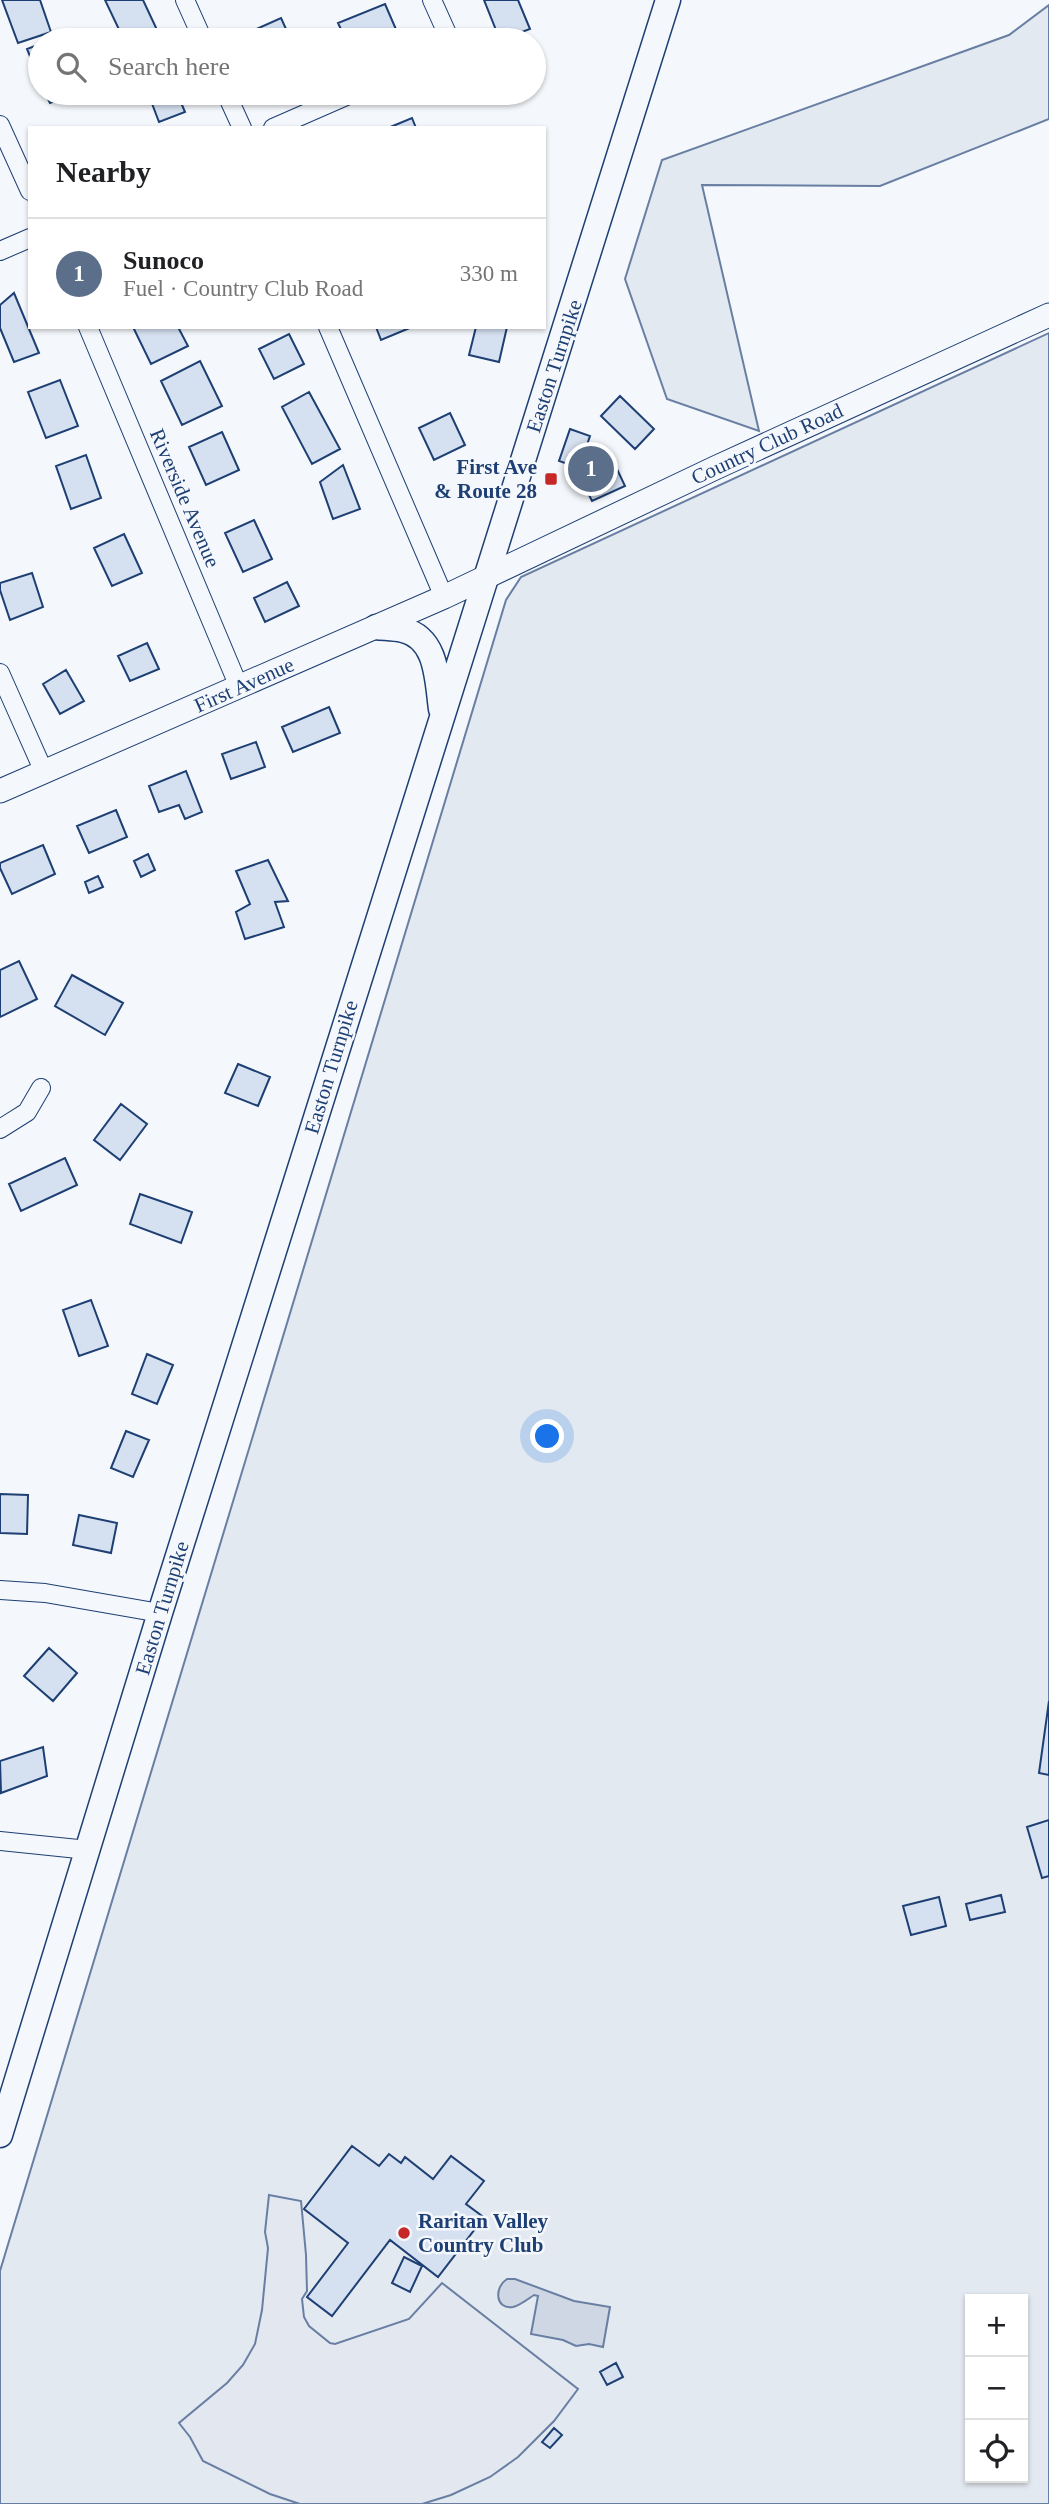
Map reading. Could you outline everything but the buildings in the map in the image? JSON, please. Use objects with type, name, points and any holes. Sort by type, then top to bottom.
[{"type":"main road","name":"Easton Turnpike","points":[[0,2135],[160,1613],[668,0]]},
{"type":"main road","points":[[376,627],[403,629],[424,641],[432,655],[442,717]]},
{"type":"street","points":[[185,0],[198,28]]},
{"type":"street","points":[[432,0],[445,28]]},
{"type":"street","points":[[231,105],[241,126]]},
{"type":"street","points":[[278,126],[325,105]]},
{"type":"street","points":[[0,125],[28,187]]},
{"type":"street","points":[[0,251],[28,239]]},
{"type":"street","name":"Country Club Road","points":[[487,576],[727,462],[1049,315]]},
{"type":"street","name":"Riverside Avenue","points":[[89,329],[239,687]]},
{"type":"street","points":[[329,329],[444,597]]},
{"type":"street","name":"First Avenue","points":[[0,791],[487,576]]},
{"type":"street","points":[[0,673],[44,772]]},
{"type":"street","points":[[0,1129],[27,1112],[41,1088]]},
{"type":"street","points":[[0,1590],[45,1593],[160,1613]]},
{"type":"street","points":[[0,1841],[88,1850]]},
{"type":"shaded area","points":[[1049,5],[1049,119],[880,186],[702,185],[759,431],[667,399],[625,279],[662,160],[1009,35]]},
{"type":"shaded area","points":[[1049,333],[1049,2504],[0,2504],[0,2271],[506,600],[521,577]]},
{"type":"shaded area","points":[[269,2195],[301,2201],[307,2291],[302,2299],[304,2317],[309,2326],[330,2343],[335,2344],[409,2319],[442,2283],[578,2389],[554,2421],[518,2457],[490,2477],[451,2495],[422,2504],[300,2504],[270,2494],[203,2461],[179,2423],[227,2383],[243,2365],[255,2344],[262,2310],[268,2248],[265,2232]]},
{"type":"shaded area","points":[[507,2279],[515,2279],[574,2301],[610,2307],[603,2347],[589,2344],[576,2346],[563,2340],[531,2334],[538,2296],[534,2295],[513,2307],[503,2305],[498,2292]]},
{"type":"place","name":"Sunoco","points":[[591,469]]},
{"type":"place","name":"First Ave & Route 28","points":[[551,479]]},
{"type":"place","name":"Raritan Valley Country Club","points":[[404,2233]]}]
